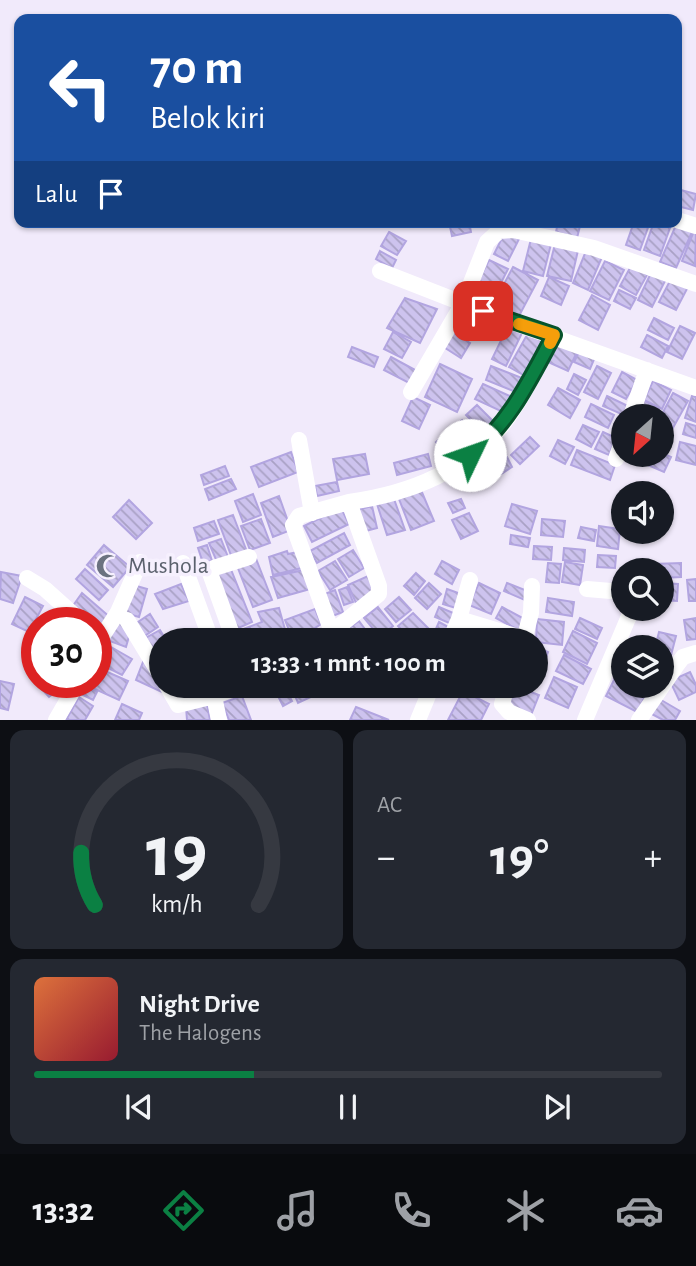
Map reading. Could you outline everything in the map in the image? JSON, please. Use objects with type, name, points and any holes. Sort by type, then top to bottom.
[{"type":"street","points":[[411,392],[463,303],[487,242],[499,231],[513,230],[594,248],[696,284]]},
{"type":"street","points":[[380,271],[696,388]]},
{"type":"street","points":[[330,628],[294,531],[296,519],[349,502],[424,485],[447,473],[501,427],[554,335]]},
{"type":"street","points":[[635,404],[647,370]]},
{"type":"street","points":[[299,440],[312,513]]},
{"type":"street","points":[[337,628],[379,594],[379,586],[349,502]]},
{"type":"street","points":[[230,628],[210,573],[214,568],[249,557]]},
{"type":"street","points":[[112,628],[124,618],[141,562]]},
{"type":"street","points":[[183,563],[207,628]]},
{"type":"street","points":[[27,578],[45,589],[65,607]]},
{"type":"street","points":[[455,628],[470,580]]},
{"type":"street","points":[[527,628],[531,613],[532,586]]},
{"type":"street","points":[[587,589],[611,591]]},
{"type":"street","points":[[124,618],[149,657]]},
{"type":"street","points":[[459,619],[487,628]]},
{"type":"street","points":[[585,720],[627,621]]},
{"type":"street","points":[[639,720],[677,665],[684,657],[696,653]]},
{"type":"street","points":[[56,720],[69,698]]},
{"type":"street","points":[[174,698],[178,705],[201,698]]},
{"type":"street","points":[[219,720],[225,698]]},
{"type":"street","points":[[418,720],[427,698]]},
{"type":"street","points":[[504,698],[502,704],[509,712],[527,720]]},
{"type":"building","points":[[682,190],[696,194],[693,210],[682,207]]},
{"type":"building","points":[[450,228],[470,228],[471,232],[452,236]]},
{"type":"building","points":[[557,228],[580,228],[577,238],[556,232]]},
{"type":"building","points":[[632,228],[648,228],[640,250],[626,245]]},
{"type":"building","points":[[652,228],[670,228],[660,256],[644,250]]},
{"type":"building","points":[[675,228],[692,232],[676,268],[660,262]]},
{"type":"building","points":[[694,231],[696,232],[695,266],[682,261]]},
{"type":"building","points":[[389,232],[406,241],[397,255],[381,246]]},
{"type":"building","points":[[505,232],[519,239],[508,261],[494,254]]},
{"type":"building","points":[[532,235],[552,240],[543,276],[523,271]]},
{"type":"building","points":[[556,240],[579,246],[571,281],[547,276]]},
{"type":"building","points":[[380,251],[396,260],[392,268],[376,259]]},
{"type":"building","points":[[586,251],[602,257],[588,290],[573,283]]},
{"type":"building","points":[[489,260],[508,269],[493,299],[474,290]]},
{"type":"building","points":[[605,261],[624,270],[609,300],[590,291]]},
{"type":"building","points":[[631,266],[647,275],[636,295],[620,286]]},
{"type":"building","points":[[513,267],[538,280],[519,316],[494,303]]},
{"type":"building","points":[[651,273],[665,281],[652,307],[638,300]]},
{"type":"building","points":[[549,277],[569,286],[561,305],[541,296]]},
{"type":"building","points":[[672,277],[689,285],[676,310],[659,302]]},
{"type":"building","points":[[619,290],[636,298],[630,309],[614,301]]},
{"type":"building","points":[[592,295],[610,305],[598,330],[579,320]]},
{"type":"building","points":[[405,298],[437,309],[420,343],[387,328]]},
{"type":"building","points":[[467,308],[486,317],[474,339],[456,330]]},
{"type":"building","points":[[654,318],[674,328],[668,340],[648,330]]},
{"type":"building","points":[[508,326],[522,333],[506,366],[492,359]]},
{"type":"building","points":[[680,326],[695,333],[682,359],[667,352]]},
{"type":"building","points":[[451,331],[470,343],[461,358],[442,346]]},
{"type":"building","points":[[393,332],[411,342],[402,358],[384,349]]},
{"type":"building","points":[[528,333],[544,342],[525,376],[509,367]]},
{"type":"building","points":[[647,335],[668,346],[662,358],[641,347]]},
{"type":"building","points":[[557,343],[577,352],[568,371],[548,362]]},
{"type":"building","points":[[352,347],[378,357],[374,367],[348,357]]},
{"type":"building","points":[[580,350],[595,357],[590,369],[574,362]]},
{"type":"building","points":[[391,357],[417,371],[411,384],[384,370]]},
{"type":"building","points":[[440,364],[472,379],[457,412],[425,397]]},
{"type":"building","points":[[491,366],[522,378],[516,392],[486,380]]},
{"type":"building","points":[[597,366],[611,373],[598,399],[584,392]]},
{"type":"building","points":[[622,372],[637,380],[626,399],[612,392]]},
{"type":"building","points":[[574,374],[586,380],[578,395],[567,389]]},
{"type":"building","points":[[653,381],[671,390],[664,404],[652,404],[644,400]]},
{"type":"building","points":[[483,384],[512,397],[505,413],[475,399]]},
{"type":"building","points":[[558,388],[580,400],[570,418],[548,405]]},
{"type":"building","points":[[673,393],[688,401],[674,426],[674,404],[667,404]]},
{"type":"building","points":[[607,396],[624,404],[611,404],[611,409],[603,406]]},
{"type":"building","points":[[692,396],[696,397],[696,422],[685,418]]},
{"type":"building","points":[[413,397],[430,405],[419,429],[402,421]]},
{"type":"building","points":[[591,404],[611,414],[611,422],[608,428],[585,417]]},
{"type":"building","points":[[477,405],[495,423],[484,433],[466,415]]},
{"type":"building","points":[[462,420],[480,438],[469,449],[450,430]]},
{"type":"building","points":[[686,423],[696,426],[696,438],[683,434]]},
{"type":"building","points":[[583,425],[599,432],[591,447],[576,439]]},
{"type":"building","points":[[603,432],[611,436],[609,455],[595,449]]},
{"type":"building","points":[[445,434],[462,452],[453,461],[436,442]]},
{"type":"building","points":[[530,437],[539,446],[520,464],[511,455]]},
{"type":"building","points":[[558,440],[574,447],[565,464],[550,456]]},
{"type":"building","points":[[680,442],[696,446],[696,465],[676,460]]},
{"type":"building","points":[[577,450],[614,467],[610,480],[571,465]]},
{"type":"building","points":[[291,452],[298,472],[259,487],[251,467]]},
{"type":"building","points":[[365,454],[369,474],[337,480],[333,459]]},
{"type":"building","points":[[428,454],[431,466],[397,475],[394,463]]},
{"type":"building","points":[[507,457],[512,467],[498,476],[492,465]]},
{"type":"building","points":[[225,466],[229,476],[204,485],[201,475]]},
{"type":"building","points":[[652,467],[666,467],[664,472]]},
{"type":"building","points":[[482,469],[489,485],[479,489],[472,473]]},
{"type":"building","points":[[231,479],[236,489],[209,500],[205,489]]},
{"type":"building","points":[[337,482],[339,491],[317,496],[315,486]]},
{"type":"building","points":[[421,490],[434,521],[411,530],[399,499]]},
{"type":"building","points":[[253,494],[261,515],[243,522],[235,501]]},
{"type":"building","points":[[279,496],[291,530],[273,537],[261,503]]},
{"type":"building","points":[[394,499],[405,530],[387,535],[377,504]]},
{"type":"building","points":[[461,499],[465,508],[453,513],[448,503]]},
{"type":"building","points":[[129,500],[152,523],[136,539],[113,517]]},
{"type":"building","points":[[512,504],[537,511],[530,534],[505,526]]},
{"type":"building","points":[[372,506],[377,528],[362,532],[357,510]]},
{"type":"building","points":[[341,508],[349,524],[312,542],[304,526]]},
{"type":"building","points":[[469,513],[478,531],[461,539],[452,520]]},
{"type":"building","points":[[233,515],[247,552],[232,558],[218,520]]},
{"type":"building","points":[[261,519],[270,543],[250,550],[241,526]]},
{"type":"building","points":[[542,519],[565,521],[563,537],[541,535]]},
{"type":"building","points":[[214,521],[219,534],[198,541],[194,528]]},
{"type":"building","points":[[599,526],[611,528],[611,544],[618,544],[618,549],[597,546]]},
{"type":"building","points":[[581,527],[596,530],[594,541],[578,538]]},
{"type":"building","points":[[344,533],[350,545],[317,563],[310,551]]},
{"type":"building","points":[[511,535],[530,538],[528,547],[510,544]]},
{"type":"building","points":[[221,539],[228,557],[217,562],[209,543]]},
{"type":"building","name":"Mushola","points":[[104,545],[130,567],[113,587],[87,565]]},
{"type":"building","points":[[207,545],[212,561],[203,563],[198,548]]},
{"type":"building","points":[[534,546],[552,547],[551,560],[533,559]]},
{"type":"building","points":[[564,548],[585,550],[584,562],[563,560]]},
{"type":"building","points":[[353,550],[364,568],[349,577],[338,559]]},
{"type":"building","points":[[287,551],[288,554],[298,552],[302,568],[273,575],[269,557]]},
{"type":"building","points":[[598,555],[616,556],[611,558],[611,568],[597,567]]},
{"type":"building","points":[[255,556],[272,600],[253,607],[236,563]]},
{"type":"building","points":[[335,561],[347,580],[330,590],[318,571]]},
{"type":"building","points":[[442,561],[459,570],[452,584],[435,574]]},
{"type":"building","points":[[565,562],[583,565],[580,585],[562,582]]},
{"type":"building","points":[[548,563],[561,564],[559,583],[546,582]]},
{"type":"building","points":[[674,563],[681,563],[681,577],[674,577]]},
{"type":"building","points":[[230,567],[252,622],[233,628],[211,574]]},
{"type":"building","points":[[85,569],[108,590],[99,600],[76,579]]},
{"type":"building","points":[[304,570],[310,589],[278,598],[271,577]]},
{"type":"building","points":[[1,572],[22,576],[13,603],[0,599]]},
{"type":"building","points":[[416,573],[425,581],[414,595],[404,586]]},
{"type":"building","points":[[368,576],[376,594],[356,603],[348,585]]},
{"type":"building","points":[[696,579],[696,601],[689,601],[687,580]]},
{"type":"building","points":[[429,583],[441,594],[427,609],[415,598]]},
{"type":"building","points":[[479,583],[500,593],[491,614],[469,605]]},
{"type":"building","points":[[507,583],[530,592],[527,601],[504,591]]},
{"type":"building","points":[[181,584],[189,601],[163,609],[155,594]]},
{"type":"building","points":[[674,584],[678,584],[677,601],[674,601]]},
{"type":"building","points":[[133,585],[147,589],[139,617],[125,613]]},
{"type":"building","points":[[347,587],[353,602],[344,605],[339,590]]},
{"type":"building","points":[[447,589],[464,595],[459,609],[443,604]]},
{"type":"building","points":[[335,590],[343,612],[330,617],[322,595]]},
{"type":"building","points":[[82,593],[98,607],[72,607]]},
{"type":"building","points":[[25,597],[43,606],[21,607],[21,628],[12,624]]},
{"type":"building","points":[[399,597],[411,610],[396,622],[385,609]]},
{"type":"building","points":[[548,598],[574,602],[572,616],[546,612]]},
{"type":"building","points":[[378,607],[393,626],[372,628],[364,618]]},
{"type":"building","points":[[439,607],[458,615],[454,625],[435,617]]},
{"type":"building","points":[[502,607],[528,621],[524,628],[515,628],[496,618]]},
{"type":"building","points":[[279,608],[285,628],[246,628],[262,622],[258,612]]},
{"type":"building","points":[[315,609],[321,624],[315,628],[288,628],[285,620]]},
{"type":"building","points":[[413,613],[428,628],[400,628],[398,626]]},
{"type":"building","points":[[150,614],[158,627],[149,628],[149,633],[143,637],[135,624]]},
{"type":"building","points":[[580,618],[602,628],[597,639],[575,629]]},
{"type":"building","points":[[696,618],[696,639],[687,640],[684,620]]},
{"type":"building","points":[[117,619],[130,633],[126,647],[112,642],[112,630]]},
{"type":"building","points":[[537,619],[564,622],[562,645],[548,643],[548,628],[537,628]]},
{"type":"building","points":[[359,621],[364,628],[349,628]]},
{"type":"building","points":[[439,622],[450,628],[436,628]]},
{"type":"building","points":[[470,623],[480,628],[467,628]]},
{"type":"building","points":[[573,631],[597,643],[587,664],[563,652]]},
{"type":"building","points":[[149,636],[149,654],[142,640]]},
{"type":"building","points":[[112,648],[132,659],[122,675],[112,670]]},
{"type":"building","points":[[564,655],[591,669],[583,684],[556,671]]},
{"type":"building","points":[[145,657],[149,663],[149,686],[136,680]]},
{"type":"building","points":[[690,672],[696,692],[679,700],[674,689],[674,679]]},
{"type":"building","points":[[112,674],[128,681],[119,700],[112,697]]},
{"type":"building","points":[[554,677],[577,687],[568,708],[545,698],[548,698]]},
{"type":"building","points":[[0,681],[14,684],[8,710],[0,708]]},
{"type":"building","points":[[611,686],[611,698],[644,698],[637,712],[606,696]]},
{"type":"building","points":[[78,698],[93,706],[85,720],[66,720]]},
{"type":"building","points":[[243,698],[251,720],[229,720],[222,703]]},
{"type":"building","points":[[279,698],[290,698],[292,701],[283,706]]},
{"type":"building","points":[[296,698],[309,698],[298,703]]},
{"type":"building","points":[[459,698],[477,698],[489,704],[481,720],[448,720]]},
{"type":"building","points":[[510,698],[538,698],[531,715],[507,705]]},
{"type":"building","points":[[655,698],[680,711],[675,720],[663,720],[648,712]]},
{"type":"building","points":[[122,704],[142,713],[139,720],[115,720]]},
{"type":"building","points":[[207,704],[210,720],[187,720],[186,707]]},
{"type":"building","points":[[356,707],[389,720],[350,720]]},
{"type":"slow traffic","points":[[519,324],[554,335],[550,343]]},
{"type":"place","name":"Mushola","points":[[108,566]]},
{"type":"route","points":[[470,455],[501,427],[554,335],[483,311]]}]
